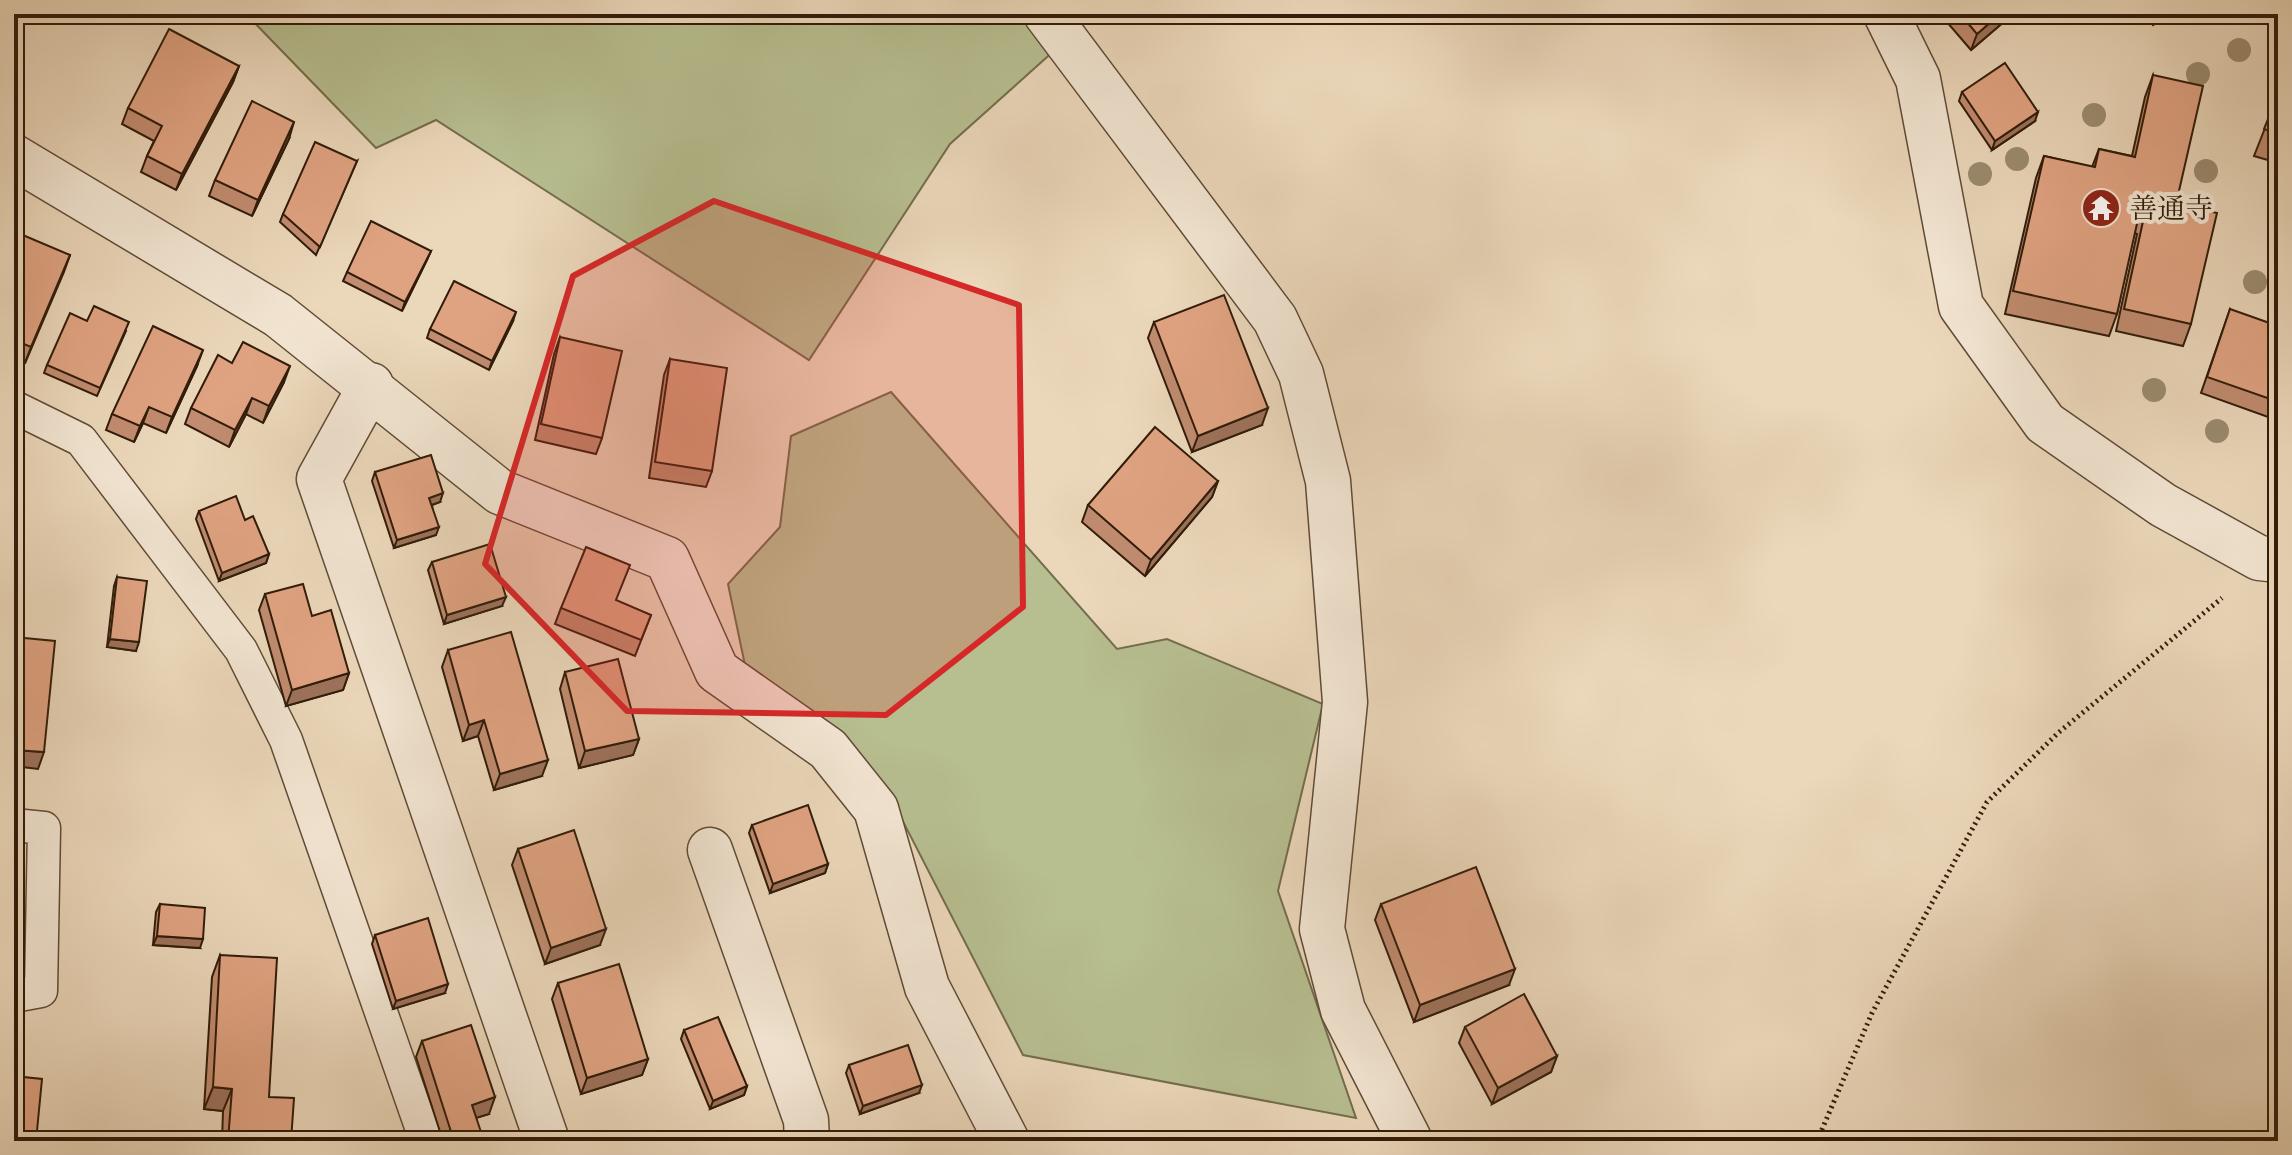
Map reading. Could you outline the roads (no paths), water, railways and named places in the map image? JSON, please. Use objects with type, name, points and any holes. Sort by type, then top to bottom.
[{"type":"street","points":[[1046,14],[1275,319],[1301,374],[1328,481],[1345,702],[1322,929],[1343,1010],[1410,1141]]},
{"type":"street","points":[[1886,14],[1918,79],[1961,306],[2045,423],[2163,505],[2269,559]]},
{"type":"street","points":[[14,157],[278,315],[371,385],[500,492],[667,559],[717,671],[828,749],[876,809],[927,987],[1007,1141]]},
{"type":"street","points":[[371,385],[319,479],[547,1141]]},
{"type":"street","points":[[710,850],[806,1120],[807,1141]]},
{"type":"lane","points":[[14,407],[81,440],[241,650],[286,740],[426,1141]]},
{"type":"lane","points":[[14,825],[44,828],[41,991],[14,996]]},
{"type":"place","name":"善通寺","points":[[2101,208]]}]
